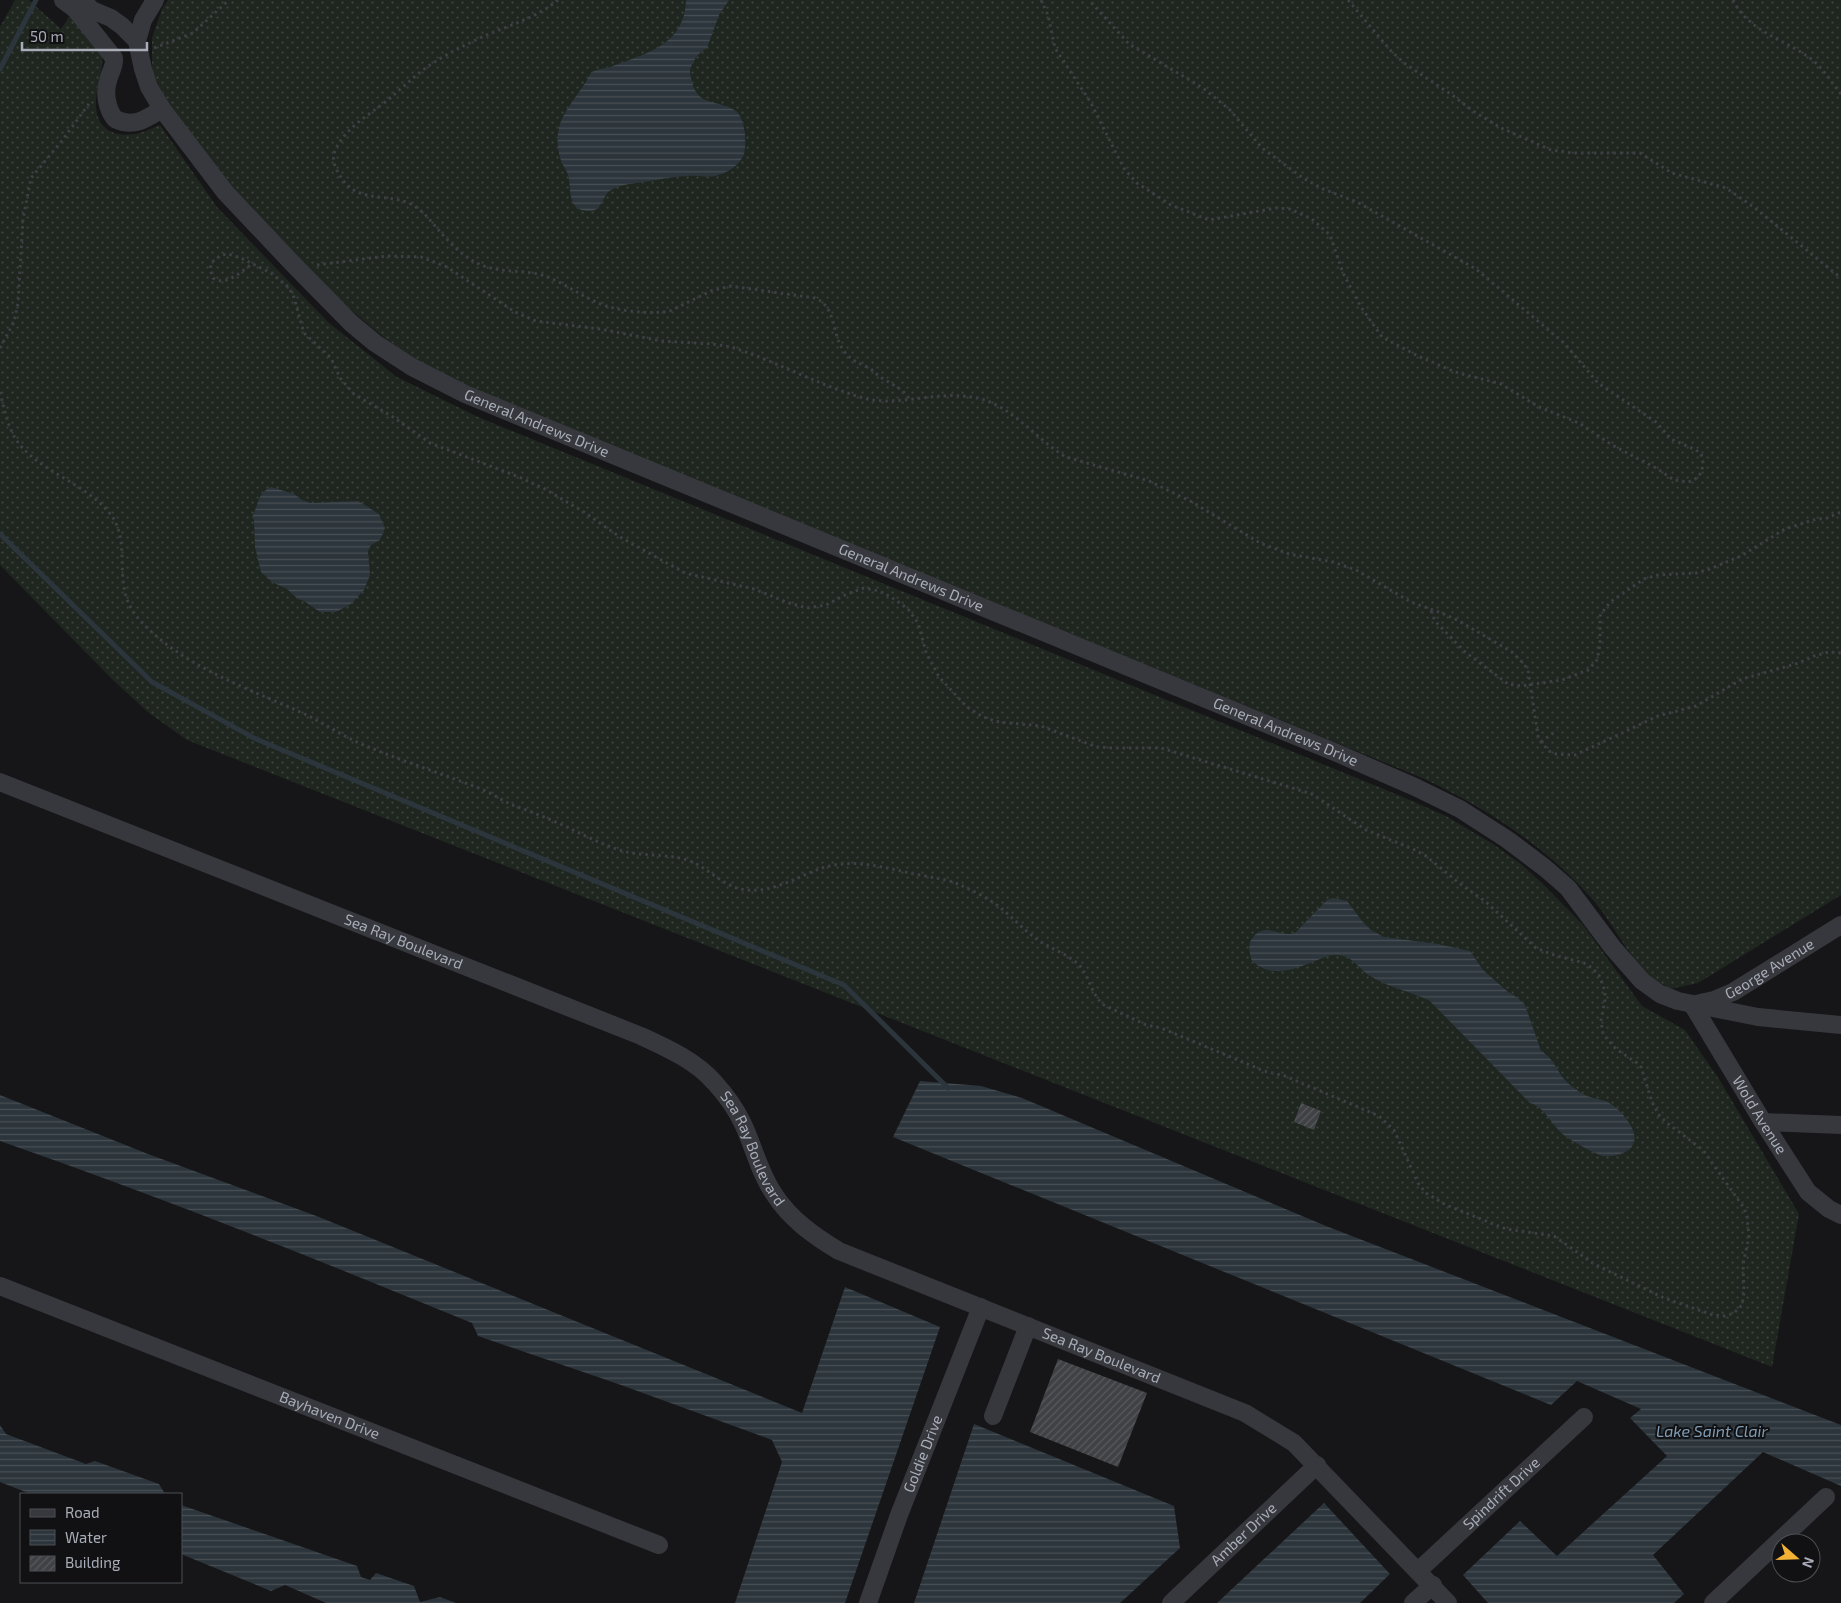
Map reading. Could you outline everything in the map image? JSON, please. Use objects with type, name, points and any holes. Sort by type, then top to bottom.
[{"type":"street","points":[[63,0],[75,9],[114,58],[115,64],[108,82],[106,96],[108,106],[115,119],[129,124],[137,123],[162,109]]},
{"type":"street","points":[[82,0],[92,10],[111,18],[145,44]]},
{"type":"street","points":[[145,44],[144,20],[155,0]]},
{"type":"street","name":"General Andrews Drive","points":[[145,44],[143,69],[149,87],[162,109],[225,192],[351,323],[412,368],[474,398],[1416,786],[1460,809],[1508,840],[1545,868],[1568,888],[1613,948],[1642,981],[1670,999],[1758,1017],[1841,1025]]},
{"type":"street","name":"Sea Ray Boulevard","points":[[0,782],[641,1036],[690,1061],[714,1081],[731,1102],[743,1123],[762,1171],[774,1194],[794,1218],[815,1237],[839,1250],[1245,1413],[1294,1443],[1448,1603]]},
{"type":"street","name":"George Avenue","points":[[1692,1004],[1705,1003],[1722,997],[1841,925]]},
{"type":"street","name":"Wold Avenue","points":[[1692,1004],[1763,1122],[1808,1192],[1829,1209],[1841,1215]]},
{"type":"street","points":[[1763,1122],[1841,1125]]},
{"type":"street","name":"Bayhaven Drive","points":[[0,1286],[658,1545]]},
{"type":"street","name":"Goldie Drive","points":[[868,1603],[899,1515],[981,1307]]},
{"type":"street","points":[[993,1416],[1028,1326]]},
{"type":"street","name":"Spindrift Drive","points":[[1418,1571],[1584,1417]]},
{"type":"street","name":"Amber Drive","points":[[1171,1603],[1316,1465]]},
{"type":"street","points":[[1713,1603],[1826,1497]]},
{"type":"street","points":[[1413,1603],[1432,1585]]},
{"type":"path","points":[[145,44],[193,33],[229,0]]},
{"type":"path","points":[[558,0],[540,13],[480,38],[417,73],[339,142],[334,154],[334,161],[339,175],[354,190],[364,195],[404,202],[418,208],[453,245],[475,262],[495,270],[530,273],[549,278],[597,303],[610,307],[646,312],[670,311],[711,291],[730,286],[815,298],[822,301],[828,309],[839,344],[844,352],[851,359],[871,369],[905,392],[910,398]]},
{"type":"path","points":[[1041,0],[1048,15],[1055,48],[1090,103],[1125,170],[1137,184],[1171,205],[1209,220],[1276,208],[1290,210],[1312,219],[1330,236],[1343,273],[1382,337],[1418,356],[1455,372],[1501,384],[1540,407],[1579,423],[1612,445],[1656,468],[1674,480],[1688,482],[1699,476],[1703,462],[1701,454],[1671,439],[1656,422],[1598,383],[1564,343],[1476,268],[1357,202],[1323,189],[1302,178],[1262,148],[1230,110],[1203,88],[1129,44],[1089,0]]},
{"type":"path","points":[[1348,0],[1391,51],[1404,63],[1501,128],[1552,150],[1572,153],[1640,153],[1672,173],[1726,188],[1756,208],[1841,278]]},
{"type":"path","points":[[1732,0],[1741,12],[1768,35],[1815,62],[1841,94]]},
{"type":"path","points":[[0,348],[14,322],[17,308],[23,219],[31,178],[61,142],[96,94]]},
{"type":"path","points":[[0,392],[8,421],[15,438],[21,446],[39,461],[88,493],[114,518],[119,533],[122,582],[125,595],[136,616],[166,643],[222,678],[309,715],[335,732],[364,745],[482,790],[610,847],[638,855],[673,856],[685,859],[705,867],[722,881],[736,888],[751,891],[765,890],[822,868],[855,863],[882,866],[948,880],[990,900],[1038,940],[1076,963],[1086,975],[1099,1001],[1104,1005],[1146,1025],[1161,1028],[1264,1071],[1285,1076],[1379,1116],[1394,1130],[1418,1183],[1435,1200],[1506,1229],[1554,1236],[1594,1264],[1664,1298],[1713,1315],[1725,1316],[1740,1309],[1744,1292],[1743,1264],[1749,1237],[1747,1216],[1744,1208],[1702,1150],[1659,1115],[1637,1063],[1616,1049],[1603,1034],[1601,1020],[1605,991],[1599,975],[1592,968],[1584,963],[1536,948],[1486,902],[1426,856],[1366,830],[1312,794],[1161,748],[1097,747],[1041,726],[999,722],[983,717],[967,707],[939,677],[926,652],[918,623],[908,609],[879,591],[864,588],[826,605],[807,608],[754,589],[685,573],[620,537],[584,512],[531,482],[430,443],[348,389],[340,378],[331,358],[304,333],[300,325],[295,298],[287,286],[271,273],[252,264],[235,256],[221,255],[212,262],[210,266],[211,274],[215,280],[222,281],[234,276],[252,264]]},
{"type":"path","points":[[312,266],[369,257],[421,257],[440,263],[514,312],[536,321],[593,328],[655,340],[731,347],[865,398],[892,401],[954,395],[987,401],[1011,414],[1054,450],[1066,457],[1149,481],[1192,502],[1260,543],[1303,558],[1342,565],[1361,573],[1411,602],[1452,618],[1512,652],[1524,664],[1530,684],[1538,736],[1549,751],[1556,754],[1575,755],[1658,716],[1696,706],[1742,679],[1799,663],[1814,656],[1829,652],[1841,652]]},
{"type":"path","points":[[1431,610],[1437,623],[1464,651],[1508,684],[1521,686],[1562,680],[1588,670],[1597,660],[1600,645],[1600,616],[1613,600],[1644,579],[1658,575],[1696,573],[1710,569],[1741,556],[1785,528],[1827,518],[1841,512]]},
{"type":"path","points":[[1541,742],[1557,730]]},
{"type":"shaded area","points":[[15,0],[29,0],[61,29],[71,14],[103,53],[96,101],[96,111],[102,125],[115,133],[134,134],[160,125],[217,207],[329,323],[397,377],[478,417],[1403,797],[1446,816],[1493,844],[1521,864],[1584,926],[1642,1006],[1685,1030],[1719,1079],[1799,1214],[1772,1367],[187,740],[149,713],[114,681],[0,565],[0,27]]},
{"type":"shaded area","points":[[168,0],[1841,0],[1841,895],[1698,983],[1670,989],[1642,969],[1608,919],[1575,880],[1535,845],[1468,801],[1420,777],[473,389],[414,359],[351,310],[307,269],[230,185],[168,104],[152,71],[152,38],[162,9]]},
{"type":"water","points":[[686,0],[729,0],[719,15],[707,48],[696,58],[690,73],[693,86],[701,97],[730,108],[739,114],[745,137],[743,157],[729,171],[711,177],[676,177],[626,185],[614,188],[608,192],[597,209],[591,211],[577,208],[572,199],[568,175],[561,161],[558,147],[558,132],[564,114],[591,73],[651,51],[672,37],[684,15]]},
{"type":"water","points":[[271,487],[294,494],[310,503],[358,501],[379,514],[385,528],[380,540],[371,545],[368,551],[370,575],[364,590],[351,604],[336,612],[320,612],[298,599],[287,589],[272,582],[261,572],[255,547],[254,520],[252,517],[260,496]]},
{"type":"water","points":[[1333,898],[1347,901],[1371,930],[1384,937],[1438,944],[1470,951],[1483,970],[1525,1005],[1541,1051],[1550,1058],[1565,1080],[1584,1094],[1608,1102],[1626,1118],[1634,1133],[1632,1147],[1620,1154],[1603,1156],[1565,1136],[1545,1113],[1530,1103],[1430,1001],[1377,980],[1347,957],[1329,956],[1297,968],[1282,971],[1267,969],[1252,961],[1249,951],[1250,945],[1254,936],[1259,932],[1269,930],[1284,934],[1295,933],[1327,900]]},
{"type":"water","name":"Lake Saint Clair","points":[[920,1081],[981,1086],[1022,1098],[1326,1226],[1841,1425],[1841,1486],[1763,1452],[1653,1555],[1684,1594],[1674,1603],[1488,1603],[1463,1575],[1520,1521],[1557,1556],[1667,1456],[1630,1418],[1641,1409],[1577,1381],[1551,1405],[893,1137]]},
{"type":"water","points":[[0,1095],[148,1154],[319,1217],[802,1413],[845,1287],[940,1327],[845,1603],[735,1603],[782,1462],[772,1440],[478,1336],[472,1323],[178,1206],[0,1141]]},
{"type":"water","points":[[974,1424],[1174,1506],[1180,1548],[1120,1603],[914,1603]]},
{"type":"water","points":[[0,1425],[6,1434],[86,1464],[95,1461],[159,1484],[164,1493],[28,1493],[0,1482]]},
{"type":"water","points":[[1324,1503],[1390,1574],[1360,1603],[1217,1603]]},
{"type":"water","points":[[182,1505],[357,1566],[361,1577],[370,1580],[376,1573],[414,1586],[420,1602],[440,1597],[456,1603],[326,1603],[285,1585],[271,1591],[182,1554]]},
{"type":"building","points":[[1301,1103],[1321,1111],[1314,1130],[1294,1122]]},
{"type":"building","points":[[1058,1359],[1147,1393],[1118,1467],[1030,1432]]},
{"type":"waterway","points":[[0,69],[36,0]]},
{"type":"waterway","points":[[0,534],[152,682],[256,739],[844,985],[948,1088]]}]
